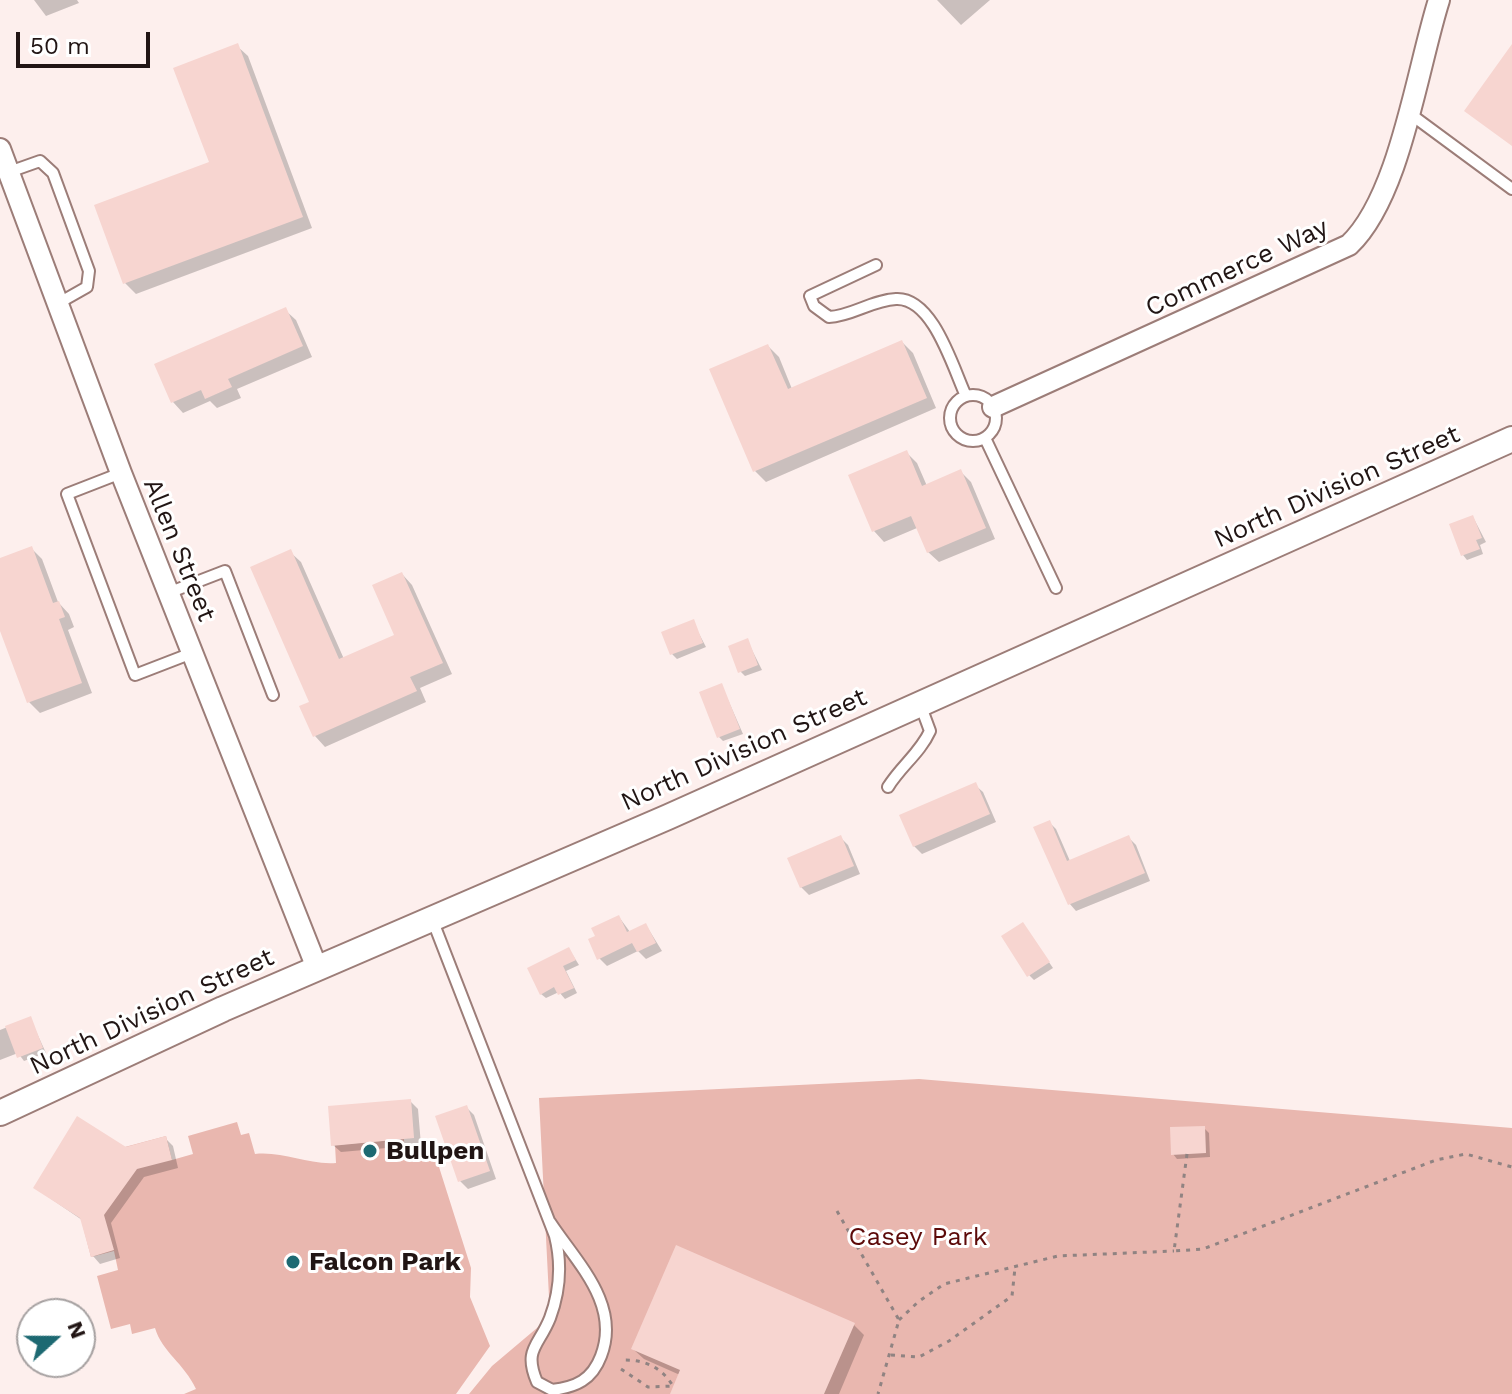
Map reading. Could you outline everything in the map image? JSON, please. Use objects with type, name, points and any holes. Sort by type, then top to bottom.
[{"type":"street","name":"Commerce Way","points":[[993,407],[1349,245],[1365,230],[1379,208],[1439,0]]},
{"type":"street","name":"Allen Street","points":[[0,149],[121,473],[317,968]]},
{"type":"street","name":"North Division Street","points":[[0,1113],[317,968],[668,817],[1512,439]]},
{"type":"lane","points":[[1407,112],[1512,189]]},
{"type":"lane","points":[[9,172],[40,161],[53,173],[89,271],[87,287],[57,304]]},
{"type":"lane","points":[[876,265],[810,296],[814,306],[829,317],[899,298],[918,304],[930,317],[966,396]]},
{"type":"lane","points":[[966,396],[981,397],[993,407],[996,421],[985,438],[969,441],[952,428],[951,413],[966,396]]},
{"type":"lane","points":[[985,438],[1056,588]]},
{"type":"lane","points":[[121,473],[67,494],[135,675],[192,653]]},
{"type":"lane","points":[[168,593],[225,571],[273,695]]},
{"type":"lane","points":[[888,787],[921,749],[930,731],[919,702]]},
{"type":"lane","points":[[431,918],[550,1222],[558,1250],[558,1291],[550,1317],[533,1344],[530,1366],[537,1382],[552,1390],[585,1381],[597,1365],[607,1340],[607,1322],[601,1298],[550,1222]]},
{"type":"path","points":[[1174,1251],[1187,1154]]},
{"type":"path","points":[[878,1394],[899,1320],[944,1284],[1058,1256],[1203,1249],[1436,1160],[1466,1154],[1512,1167]]},
{"type":"path","points":[[837,1211],[899,1320]]},
{"type":"path","points":[[890,1355],[919,1357],[949,1341],[1012,1296],[1015,1268]]},
{"type":"path","points":[[621,1369],[648,1387],[673,1386],[666,1375],[654,1366],[639,1360],[625,1360]]},
{"type":"green space","name":"Casey Park","points":[[919,1079],[1512,1128],[1512,1394],[469,1394],[492,1366],[550,1317],[539,1098]]},
{"type":"green space","name":"Falcon Park","points":[[237,1122],[241,1135],[249,1133],[255,1154],[275,1154],[315,1162],[336,1163],[335,1145],[404,1139],[405,1157],[433,1148],[471,1268],[470,1297],[490,1346],[456,1394],[184,1394],[196,1389],[155,1328],[132,1334],[130,1324],[111,1329],[97,1276],[118,1270],[114,1251],[91,1257],[79,1211],[121,1148],[166,1136],[172,1160],[193,1154],[188,1136]]},
{"type":"building","points":[[238,43],[303,217],[123,284],[94,205],[209,162],[173,68]]},
{"type":"building","points":[[1512,44],[1512,146],[1464,111]]},
{"type":"building","points":[[286,307],[303,346],[228,379],[232,387],[205,399],[201,390],[171,403],[154,364]]},
{"type":"building","points":[[902,340],[927,398],[753,472],[709,369],[768,344],[788,389]]},
{"type":"building","points":[[907,450],[922,486],[961,469],[986,528],[927,553],[911,516],[872,532],[848,475]]},
{"type":"building","points":[[1473,515],[1482,538],[1476,540],[1480,549],[1461,556],[1449,524]]},
{"type":"building","points":[[32,546],[53,603],[59,601],[65,617],[59,619],[82,683],[27,703],[0,631],[0,558]]},
{"type":"building","points":[[291,549],[339,659],[394,635],[372,585],[402,572],[443,663],[410,677],[417,691],[313,737],[299,706],[309,702],[250,567]]},
{"type":"building","points":[[694,619],[703,643],[670,655],[661,632]]},
{"type":"building","points":[[748,638],[758,665],[738,673],[728,646]]},
{"type":"building","points":[[722,683],[740,729],[717,738],[699,692]]},
{"type":"building","points":[[976,782],[990,814],[913,847],[899,815]]},
{"type":"building","points":[[1050,820],[1067,861],[1129,835],[1145,873],[1068,905],[1033,827]]},
{"type":"building","points":[[841,835],[854,866],[800,888],[787,858]]},
{"type":"building","points":[[619,915],[627,932],[646,923],[656,943],[637,952],[632,943],[597,960],[588,939],[595,936],[591,928]]},
{"type":"building","points":[[1023,922],[1050,962],[1027,977],[1001,936]]},
{"type":"building","points":[[569,947],[576,960],[563,966],[574,988],[558,995],[554,987],[540,995],[527,968]]},
{"type":"building","points":[[31,1016],[43,1048],[17,1058],[5,1026]]},
{"type":"building","points":[[411,1099],[414,1138],[331,1146],[328,1106]]},
{"type":"building","points":[[467,1105],[490,1171],[458,1182],[435,1116]]},
{"type":"building","points":[[77,1116],[126,1147],[166,1136],[172,1160],[137,1169],[104,1215],[114,1250],[91,1257],[80,1218],[33,1188]]},
{"type":"building","points":[[1205,1126],[1206,1153],[1171,1155],[1170,1127]]},
{"type":"building","points":[[676,1245],[855,1323],[824,1394],[670,1394],[680,1370],[631,1349]]},
{"type":"place","name":"Bullpen","points":[[370,1151]]},
{"type":"place","name":"Falcon Park","points":[[293,1262]]}]
